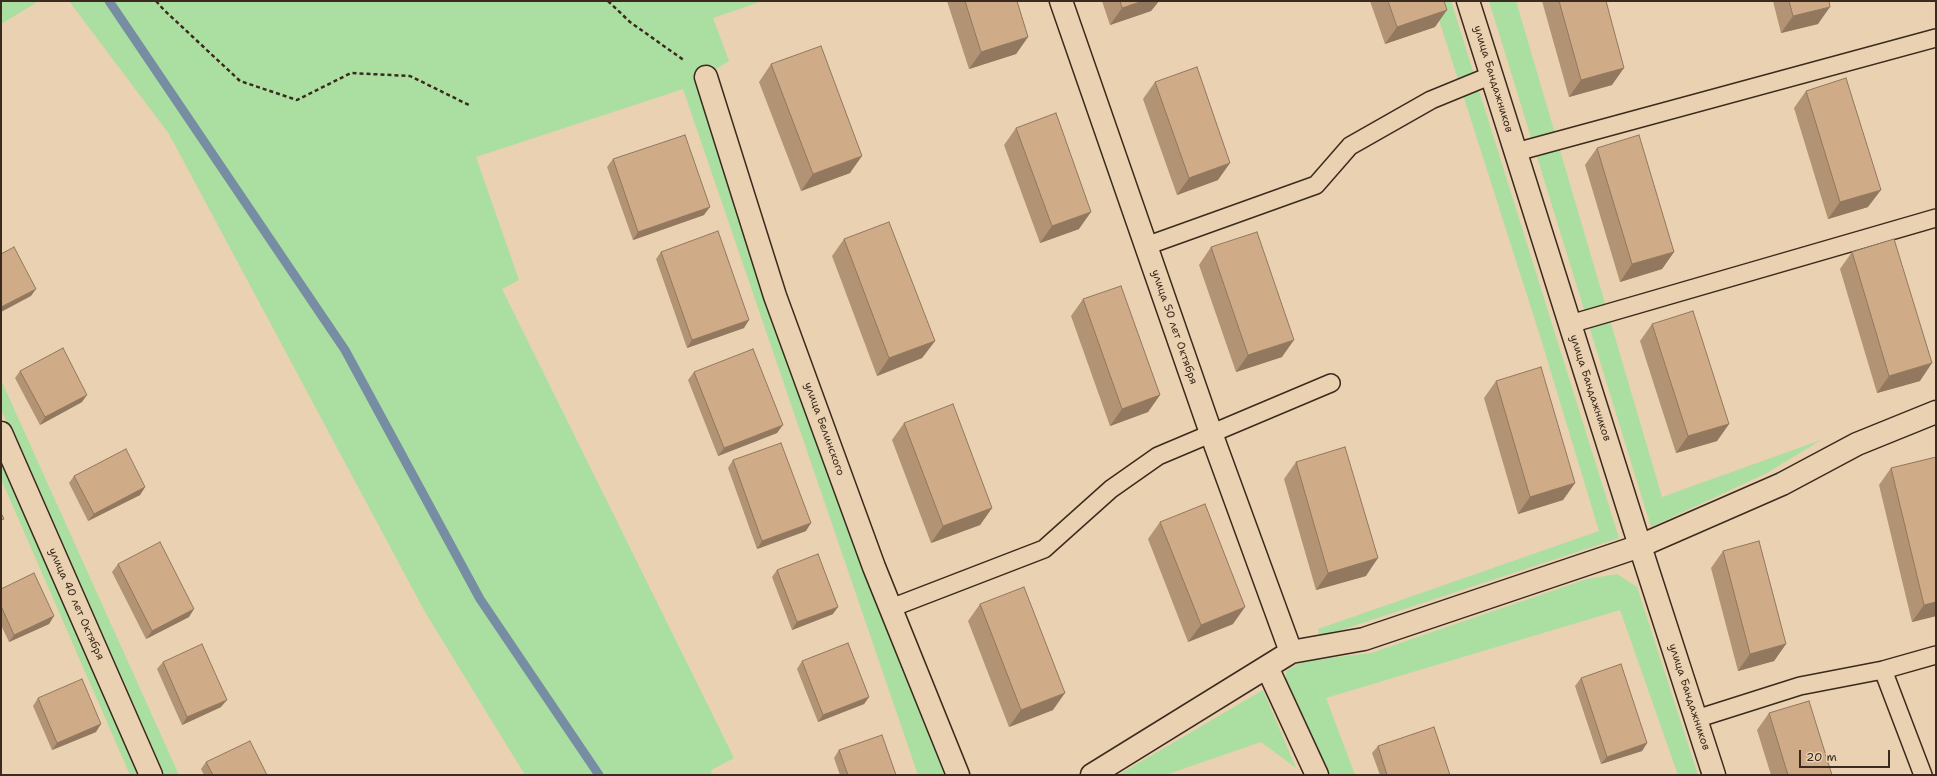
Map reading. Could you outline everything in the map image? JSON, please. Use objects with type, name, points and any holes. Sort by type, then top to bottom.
[{"type":"street","name":"улица 50 лет Октября","points":[[1061,1],[1211,433],[1291,652]]},
{"type":"street","name":"улица Бандажников","points":[[1468,1],[1714,775]]},
{"type":"street","name":"улица Белинского","points":[[706,77],[775,296],[891,608],[958,775]]},
{"type":"street","points":[[1092,775],[1291,652],[1364,639],[1640,546],[1782,484],[1857,444],[1936,412]]},
{"type":"street","name":"улица 40 лет Октября","points":[[1,433],[151,775]]},
{"type":"street","points":[[1267,667],[1317,775]]},
{"type":"lane","points":[[1516,152],[1936,38]]},
{"type":"lane","points":[[1146,246],[1316,185],[1350,146],[1431,100],[1492,75]]},
{"type":"lane","points":[[1570,324],[1936,218]]},
{"type":"lane","points":[[891,608],[1044,549],[1112,488],[1152,460],[1211,433],[1331,384]]},
{"type":"lane","points":[[1696,719],[1800,686],[1883,670],[1936,655]]},
{"type":"lane","points":[[1883,670],[1923,775]]},
{"type":"path","points":[[156,1],[240,81],[298,100],[351,73],[410,76],[470,105]]},
{"type":"path","points":[[608,1],[630,22],[706,77]]},
{"type":"green space","points":[[1,1],[39,1],[1,24]]},
{"type":"green space","points":[[69,1],[763,1],[713,18],[729,61],[697,81],[768,304],[862,569],[948,775],[918,775],[683,89],[476,157],[519,280],[502,289],[734,758],[711,770],[712,775],[525,775],[425,612],[169,134]]},
{"type":"green space","points":[[1433,1],[1451,1],[1619,538],[1320,637],[1318,629],[1599,531],[1541,339]]},
{"type":"green space","points":[[1489,1],[1516,1],[1662,497],[1821,440],[1767,473],[1651,527]]},
{"type":"green space","points":[[1,380],[179,775],[163,775],[1,409]]},
{"type":"green space","points":[[1,457],[140,775],[130,775],[1,479]]},
{"type":"green space","points":[[1617,574],[1637,587],[1698,775],[1678,775],[1620,610],[1326,698],[1355,775],[1328,775],[1286,687],[1286,671],[1303,661],[1371,653],[1587,579]]},
{"type":"green space","points":[[1263,690],[1296,768],[1261,742],[1165,775],[1118,775]]},
{"type":"building","points":[[965,1],[1017,1],[1028,37],[981,52]]},
{"type":"building","points":[[1120,1],[1143,1],[1122,8]]},
{"type":"building","points":[[1388,1],[1444,1],[1447,10],[1397,27]]},
{"type":"building","points":[[1559,1],[1606,1],[1624,68],[1581,80]]},
{"type":"building","points":[[1789,1],[1829,1],[1830,7],[1793,16]]},
{"type":"building","points":[[821,46],[862,156],[813,174],[771,64]]},
{"type":"building","points":[[1197,67],[1230,163],[1189,178],[1155,82]]},
{"type":"building","points":[[1846,78],[1881,190],[1840,202],[1806,91]]},
{"type":"building","points":[[1056,113],[1091,212],[1052,226],[1016,128]]},
{"type":"building","points":[[685,135],[710,207],[638,232],[613,159]]},
{"type":"building","points":[[1639,135],[1674,252],[1632,264],[1597,148]]},
{"type":"building","points":[[889,222],[935,341],[889,358],[844,239]]},
{"type":"building","points":[[718,231],[749,320],[692,340],[661,252]]},
{"type":"building","points":[[1257,232],[1294,340],[1248,355],[1211,247]]},
{"type":"building","points":[[1894,239],[1932,363],[1889,376],[1852,252]]},
{"type":"building","points":[[14,247],[36,289],[1,307],[1,254]]},
{"type":"building","points":[[1121,286],[1160,395],[1122,409],[1083,299]]},
{"type":"building","points":[[1693,311],[1729,424],[1688,436],[1652,324]]},
{"type":"building","points":[[63,348],[87,395],[45,417],[20,371]]},
{"type":"building","points":[[753,349],[783,425],[724,448],[694,372]]},
{"type":"building","points":[[1541,367],[1575,483],[1530,497],[1496,381]]},
{"type":"building","points":[[953,404],[992,508],[943,526],[904,423]]},
{"type":"building","points":[[781,443],[811,523],[762,541],[733,460]]},
{"type":"building","points":[[1345,447],[1378,558],[1328,573],[1296,462]]},
{"type":"building","points":[[126,449],[145,487],[94,514],[74,476]]},
{"type":"building","points":[[1936,457],[1936,602],[1924,605],[1891,468]]},
{"type":"building","points":[[1205,504],[1245,607],[1201,625],[1160,522]]},
{"type":"building","points":[[1,513],[4,519],[1,520]]},
{"type":"building","points":[[1759,541],[1786,644],[1750,654],[1723,551]]},
{"type":"building","points":[[160,542],[194,609],[152,631],[118,564]]},
{"type":"building","points":[[818,554],[838,607],[797,622],[777,570]]},
{"type":"building","points":[[34,573],[54,616],[14,635],[1,606],[1,589]]},
{"type":"building","points":[[1024,587],[1065,693],[1021,710],[980,604]]},
{"type":"building","points":[[848,643],[869,697],[823,715],[802,661]]},
{"type":"building","points":[[202,644],[227,700],[187,717],[163,662]]},
{"type":"building","points":[[1621,664],[1647,743],[1607,757],[1581,678]]},
{"type":"building","points":[[82,679],[101,724],[57,743],[38,698]]},
{"type":"building","points":[[1809,701],[1832,775],[1788,775],[1769,713]]},
{"type":"building","points":[[1434,727],[1450,775],[1387,775],[1378,746]]},
{"type":"building","points":[[882,735],[896,775],[848,775],[839,750]]},
{"type":"building","points":[[250,741],[267,775],[213,775],[206,762]]},
{"type":"waterway","points":[[109,1],[345,350],[480,599],[599,775]]}]
